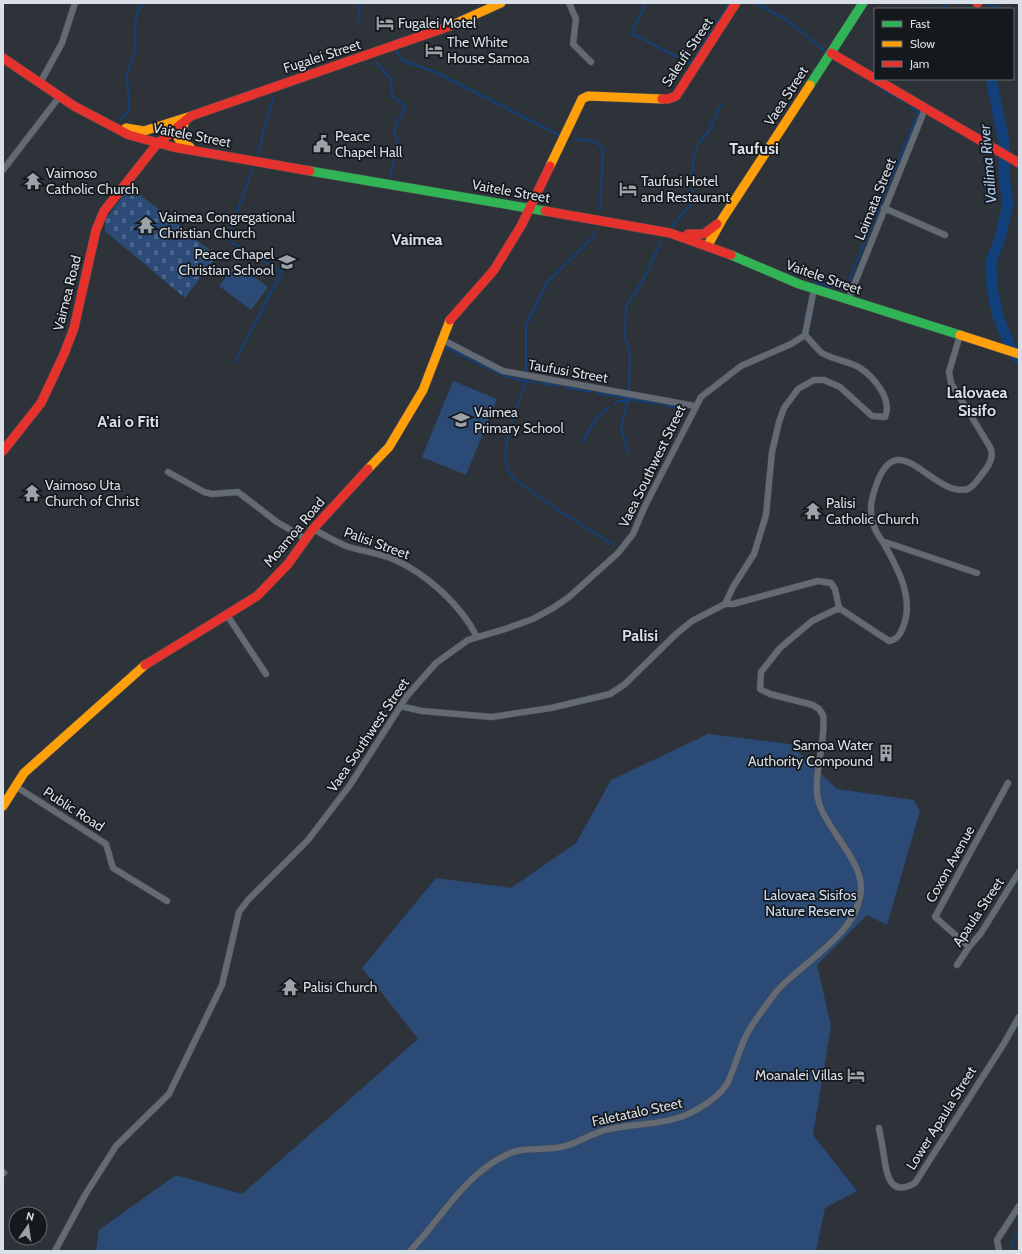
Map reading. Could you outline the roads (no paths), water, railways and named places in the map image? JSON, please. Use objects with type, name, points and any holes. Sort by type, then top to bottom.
[{"type":"main road","name":"Fugalei Street","points":[[157,144],[191,116],[462,22],[501,3]]},
{"type":"main road","name":"Saleufi Street","points":[[530,209],[582,99],[588,96],[668,99],[676,96],[736,3]]},
{"type":"main road","name":"Vaea Street","points":[[708,245],[723,218],[863,3]]},
{"type":"main road","points":[[831,53],[874,79]]},
{"type":"main road","name":"Vaitele Street","points":[[3,58],[60,96],[117,130],[157,144],[655,230],[708,245],[766,272],[814,289],[1019,354]]},
{"type":"main road","points":[[876,80],[1015,161]]},
{"type":"main road","points":[[93,116],[126,128],[144,131],[191,116]]},
{"type":"main road","points":[[191,116],[180,131],[178,139],[180,143],[207,153]]},
{"type":"main road","name":"Vaimea Road","points":[[3,451],[41,402],[64,354],[74,328],[96,230],[104,211],[157,144]]},
{"type":"main road","name":"Moamoa Road","points":[[3,806],[24,773],[140,668],[256,596],[288,564],[313,529],[388,447],[423,390],[449,321],[494,270],[530,209]]},
{"type":"main road","points":[[655,230],[698,236],[709,231],[723,218]]},
{"type":"main road","points":[[723,218],[718,236],[719,242],[733,256]]},
{"type":"street","points":[[40,83],[62,43],[75,3]]},
{"type":"street","points":[[569,3],[576,19],[573,44],[591,62]]},
{"type":"street","points":[[3,170],[60,96]]},
{"type":"street","name":"Loimata Street","points":[[848,300],[925,109]]},
{"type":"street","points":[[884,208],[946,235]]},
{"type":"street","points":[[725,604],[733,587],[754,554],[766,515],[772,452],[779,422],[784,408],[798,389],[814,380],[824,380],[840,387],[872,416],[885,417],[888,411],[886,400],[870,377],[859,368],[821,352],[805,335],[814,289]]},
{"type":"street","name":"Vaea Southwest Street","points":[[55,1251],[85,1195],[116,1146],[169,1094],[222,985],[239,912],[248,900],[308,840],[350,785],[400,706],[436,663],[468,640],[532,619],[553,608],[569,597],[618,553],[633,534],[645,506],[695,406],[701,397],[740,366],[791,344],[805,335]]},
{"type":"street","points":[[400,706],[422,711],[492,717],[551,708],[610,694],[625,684],[671,639],[692,621],[725,604],[733,604],[798,585],[824,581],[831,583],[835,589],[840,608],[889,641],[893,641],[899,635],[908,609],[905,590],[899,573],[875,530],[871,517],[872,501],[880,475],[886,467],[893,462],[902,460],[912,462],[942,485],[955,489],[968,488],[976,482],[992,458],[993,452],[951,383],[949,372],[960,335]]},
{"type":"street","name":"Taufusi Street","points":[[443,340],[503,371],[695,406]]},
{"type":"street","points":[[168,472],[204,492],[212,494],[238,492],[277,522],[306,539]]},
{"type":"street","name":"Palisi Street","points":[[313,529],[346,546],[393,559],[412,569],[441,592],[471,624],[478,637]]},
{"type":"street","points":[[882,541],[978,572]]},
{"type":"street","name":"Faletatalo Steet","points":[[410,1251],[476,1174],[484,1167],[508,1154],[523,1149],[563,1147],[588,1135],[610,1129],[676,1118],[694,1112],[711,1101],[727,1084],[748,1032],[766,1005],[792,975],[838,935],[855,915],[859,902],[860,881],[852,861],[821,809],[817,793],[823,715],[819,709],[813,705],[770,694],[760,689],[759,682],[761,672],[780,648],[812,621],[840,608]]},
{"type":"street","points":[[227,615],[266,674]]},
{"type":"street","name":"Coxon Avenue","points":[[968,947],[935,917],[1008,783]]},
{"type":"street","name":"Public Road","points":[[15,786],[106,844],[113,868],[167,901]]},
{"type":"street","name":"Apaula Street","points":[[957,965],[968,947],[981,933],[1019,872]]},
{"type":"street","name":"Lower Apaula Street","points":[[879,1128],[887,1177],[894,1185],[900,1188],[907,1187],[914,1183],[1018,1021]]},
{"type":"street","points":[[999,1251],[997,1240],[1019,1206]]},
{"type":"waterway","points":[[120,120],[129,110],[127,74],[136,48],[134,31],[138,10],[144,3]]},
{"type":"waterway","points":[[358,23],[360,3]]},
{"type":"waterway","points":[[645,3],[643,11],[632,29],[633,34],[691,64],[711,32]]},
{"type":"waterway","points":[[716,24],[730,3]]},
{"type":"waterway","points":[[756,3],[787,20],[825,51]]},
{"type":"waterway","points":[[943,8],[947,3]]},
{"type":"waterway","points":[[986,3],[998,8]]},
{"type":"waterway","points":[[397,51],[401,60],[433,71],[559,135]]},
{"type":"waterway","points":[[377,63],[391,79],[392,95],[405,107],[405,110],[397,122],[394,132],[398,142],[390,177]]},
{"type":"waterway","name":"Vailima River","points":[[991,80],[1004,142],[1004,176],[1008,204],[1000,238],[991,262],[992,288],[998,316],[1011,349],[1019,359]]},
{"type":"waterway","points":[[880,86],[879,87],[904,102]]},
{"type":"waterway","points":[[258,153],[273,98]]},
{"type":"waterway","points":[[672,226],[693,202],[692,173],[694,155],[698,144],[709,131],[721,104]]},
{"type":"waterway","points":[[813,285],[814,282],[845,290],[918,114],[918,112],[911,107]]},
{"type":"waterway","points":[[575,139],[594,141],[603,149],[600,210]]},
{"type":"waterway","points":[[235,362],[282,271],[229,241],[228,237],[252,170]]},
{"type":"waterway","points":[[526,370],[526,325],[548,281],[592,238],[596,232]]},
{"type":"waterway","points":[[629,389],[630,354],[625,336],[626,307],[643,280],[661,242]]},
{"type":"waterway","points":[[808,304],[810,295]]},
{"type":"waterway","points":[[803,331],[806,313]]},
{"type":"waterway","points":[[446,347],[500,374],[511,378],[535,382]]},
{"type":"waterway","points":[[526,380],[508,433],[505,457],[508,471],[516,480],[561,512],[614,545]]},
{"type":"waterway","points":[[541,383],[558,386]]},
{"type":"waterway","points":[[564,387],[591,392]]},
{"type":"waterway","points":[[597,393],[658,404]]},
{"type":"waterway","points":[[628,453],[621,426],[629,399]]},
{"type":"waterway","points":[[615,405],[617,401],[629,401]]},
{"type":"waterway","points":[[664,405],[687,409]]},
{"type":"waterway","points":[[581,443],[598,416],[609,407]]},
{"type":"waterway","name":"Vailima River","points":[[1012,1251],[1013,1240],[1019,1231]]},
{"type":"place","name":"Fugalei Motel","points":[[385,23]]},
{"type":"place","name":"The White House Samoa","points":[[434,50]]},
{"type":"place","name":"Peace Chapel Hall","points":[[322,144]]},
{"type":"place","name":"Vaimoso Catholic Church","points":[[33,181]]},
{"type":"place","name":"Taufusi Hotel and Restaurant","points":[[628,189]]},
{"type":"place","name":"Vaimea Congregational Christian Church","points":[[146,225]]},
{"type":"place","name":"Peace Chapel Christian School","points":[[287,262]]},
{"type":"place","name":"Vaimea Primary School","points":[[461,420]]},
{"type":"place","name":"Vaimoso Uta Church of Christ","points":[[32,493]]},
{"type":"place","name":"Palisi Catholic Church","points":[[813,511]]},
{"type":"place","name":"Samoa Water Authority Compound","points":[[886,753]]},
{"type":"place","name":"Palisi Church","points":[[290,987]]},
{"type":"place","name":"Moanalei Villas","points":[[856,1075]]},
{"type":"district","name":"Taufusi","points":[[754,148]]},
{"type":"district","name":"Vaimea","points":[[417,239]]},
{"type":"district","name":"Lalovaea Sisifo","points":[[977,401]]},
{"type":"district","name":"A'ai o Fiti","points":[[128,421]]},
{"type":"district","name":"Palisi","points":[[640,635]]},
{"type":"park label","name":"Lalovaea Sisifos Nature Reserve","points":[[810,904]]}]
